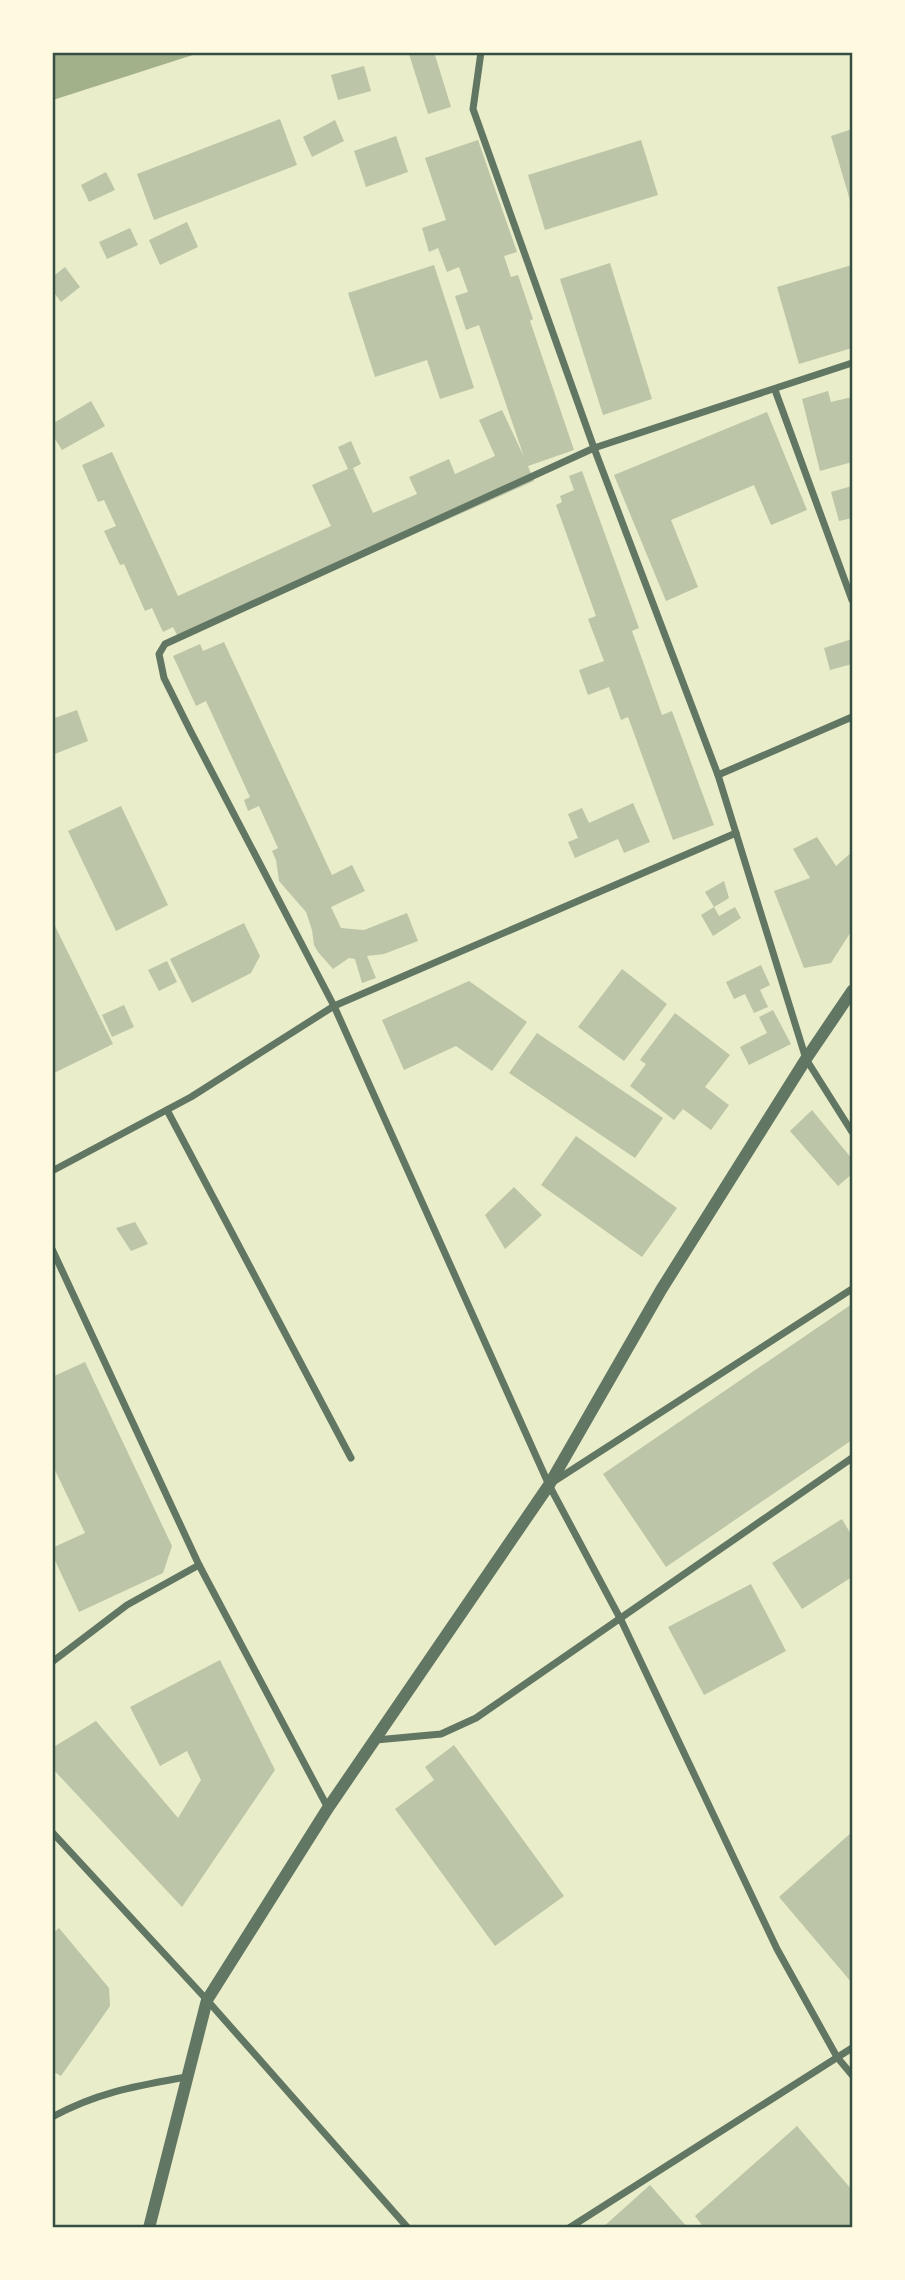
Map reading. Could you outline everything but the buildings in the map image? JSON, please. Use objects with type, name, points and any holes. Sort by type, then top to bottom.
[{"type":"street","points":[[481,52],[472,109],[594,448],[718,775],[806,1059],[852,1132]]},
{"type":"street","points":[[852,363],[594,448],[165,644],[159,654],[164,678],[334,1006],[549,1485],[621,1620],[777,1949],[837,2057],[852,2075]]},
{"type":"street","points":[[775,390],[852,600]]},
{"type":"street","points":[[718,775],[852,717]]},
{"type":"street","points":[[52,1171],[167,1110],[334,1006],[736,833]]},
{"type":"street","points":[[149,2228],[207,2000],[328,1808],[549,1485],[661,1290],[806,1059],[852,991]]},
{"type":"street","points":[[167,1110],[351,1458]]},
{"type":"street","points":[[52,1249],[199,1565],[328,1808]]},
{"type":"street","points":[[549,1485],[852,1289]]},
{"type":"street","points":[[376,1740],[441,1734],[476,1718],[852,1458]]},
{"type":"street","points":[[52,1662],[127,1605],[199,1565]]},
{"type":"street","points":[[52,1832],[207,2000],[408,2228]]},
{"type":"street","points":[[569,2228],[852,2048]]},
{"type":"street","points":[[52,2117],[114,2091],[186,2077]]},
{"type":"shaded area","points":[[53,52],[199,52],[199,53],[53,100]]}]
